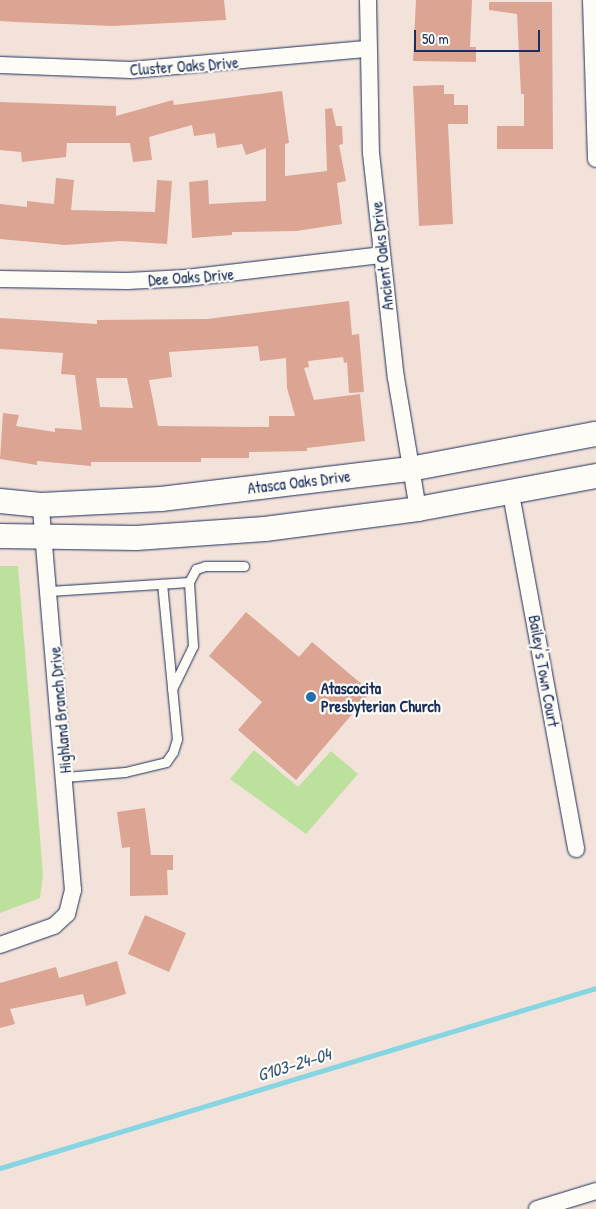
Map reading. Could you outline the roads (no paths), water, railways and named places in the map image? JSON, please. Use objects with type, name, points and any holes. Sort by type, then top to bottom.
[{"type":"street","name":"Ancient Oaks Drive","points":[[368,0],[371,153],[381,255],[410,469],[418,510]]},
{"type":"street","points":[[591,0],[596,159]]},
{"type":"street","name":"Cluster Oaks Drive","points":[[0,65],[131,70],[368,49]]},
{"type":"street","name":"Dee Oaks Drive","points":[[0,279],[126,281],[186,278],[381,255]]},
{"type":"street","name":"Atasca Oaks Drive","points":[[0,501],[41,505],[162,499],[410,469],[596,434]]},
{"type":"street","points":[[0,536],[136,538],[212,534],[418,510],[511,494],[596,476]]},
{"type":"street","name":"Bailey's Town Court","points":[[511,494],[576,848]]},
{"type":"street","name":"Highland Branch Drive","points":[[0,945],[54,926],[67,914],[73,873],[46,537],[41,505]]},
{"type":"street","points":[[537,1209],[594,1197]]},
{"type":"lane","points":[[172,689],[193,646],[189,582],[196,569],[205,566],[244,566]]},
{"type":"lane","points":[[50,590],[189,582]]},
{"type":"lane","points":[[65,777],[125,772],[166,762],[177,739],[162,584]]},
{"type":"waterway","name":"G103-24-04","points":[[0,1168],[596,988]]},
{"type":"place","name":"Atascocita Presbyterian Church","points":[[311,697]]}]
